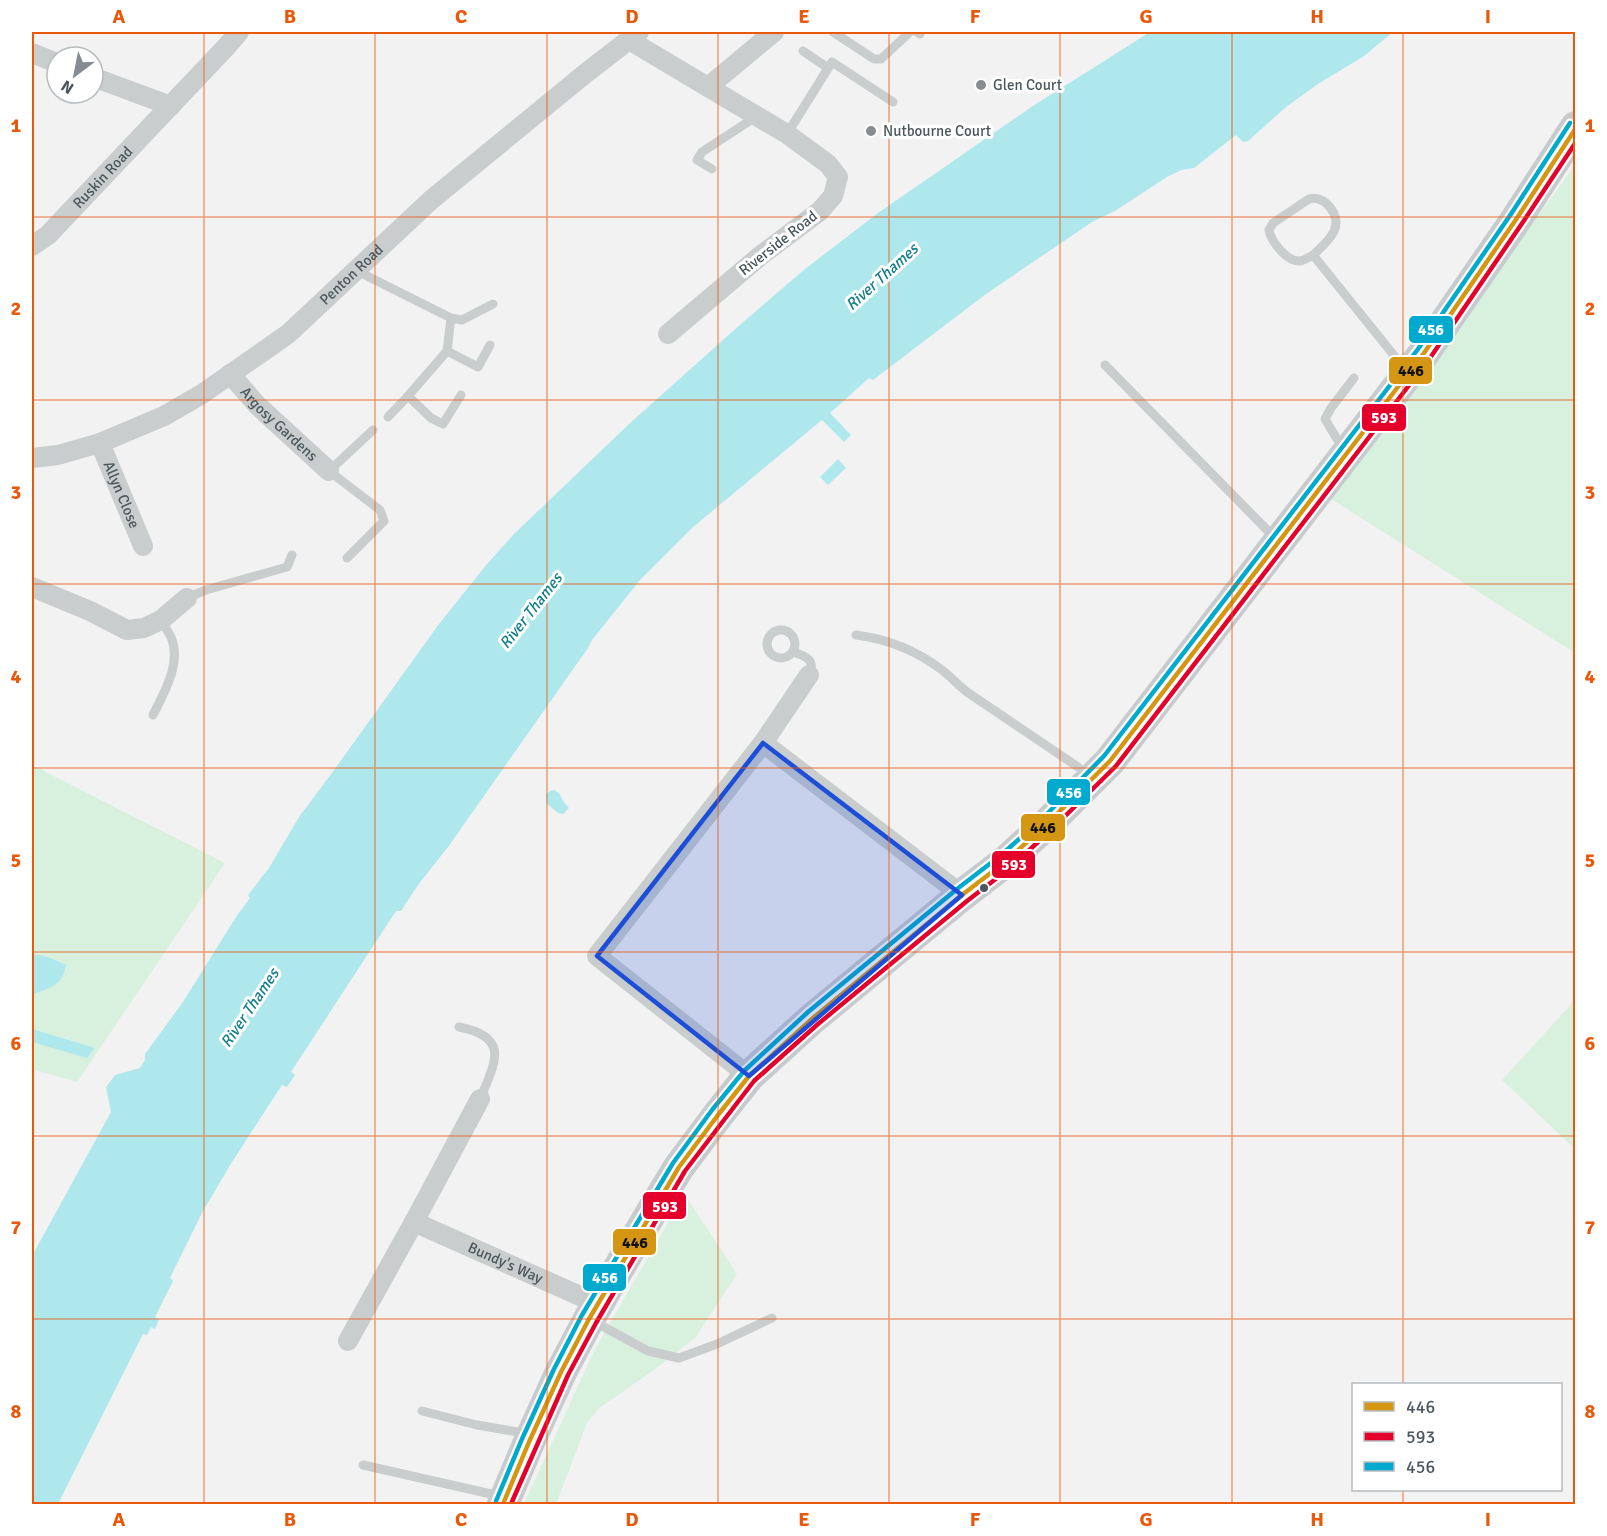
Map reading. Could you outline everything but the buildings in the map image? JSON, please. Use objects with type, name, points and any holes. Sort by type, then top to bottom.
[{"type":"main road","points":[[504,1501],[561,1372],[593,1312],[679,1167],[749,1076],[813,1018],[1013,855],[1110,761],[1408,373],[1517,218],[1575,127]]},
{"type":"street","name":"Ruskin Road","points":[[32,246],[48,236],[239,32]]},
{"type":"street","points":[[708,87],[774,32]]},
{"type":"street","name":"Riverside Road","points":[[634,36],[708,87],[787,134],[828,164],[838,177],[833,196],[820,212],[760,256],[668,334]]},
{"type":"street","name":"Penton Road","points":[[32,458],[58,455],[100,443],[164,416],[202,394],[288,334],[431,200],[634,36]]},
{"type":"street","points":[[105,81],[171,106]]},
{"type":"street","name":"Argosy Gardens","points":[[230,374],[258,406],[329,471]]},
{"type":"street","name":"Allyn Close","points":[[100,443],[143,546]]},
{"type":"street","points":[[32,587],[90,611],[128,630],[144,628],[161,620],[187,598]]},
{"type":"street","points":[[749,1076],[597,956],[763,743],[809,675]]},
{"type":"street","points":[[763,743],[962,895]]},
{"type":"street","points":[[348,1341],[480,1099]]},
{"type":"street","name":"Bundy's Way","points":[[414,1222],[593,1312]]},
{"type":"lane","points":[[833,32],[874,58],[881,58],[910,32]]},
{"type":"lane","points":[[803,51],[828,68]]},
{"type":"lane","points":[[787,134],[832,62],[893,102]]},
{"type":"lane","points":[[712,169],[697,160],[702,152],[757,116]]},
{"type":"lane","points":[[1309,198],[1327,204],[1335,215],[1337,224],[1329,240],[1313,255],[1301,261],[1293,260],[1276,245],[1269,230],[1273,223],[1309,198]]},
{"type":"lane","points":[[1313,255],[1408,373]]},
{"type":"lane","points":[[355,270],[451,318],[462,320],[493,304]]},
{"type":"lane","points":[[388,417],[447,351],[451,318]]},
{"type":"lane","points":[[447,351],[477,367],[490,345]]},
{"type":"lane","points":[[1105,365],[1279,542]]},
{"type":"lane","points":[[1348,452],[1325,419],[1354,378]]},
{"type":"lane","points":[[408,396],[431,418],[443,424],[461,395]]},
{"type":"lane","points":[[348,558],[384,521],[380,510],[329,471],[373,430]]},
{"type":"lane","points":[[187,598],[206,590],[287,567],[292,555]]},
{"type":"lane","points":[[153,716],[173,670],[174,652],[171,638],[161,620]]},
{"type":"lane","points":[[856,635],[888,642],[915,652],[944,671],[967,692],[1078,767]]},
{"type":"lane","points":[[793,652],[809,659],[812,663],[809,675]]},
{"type":"lane","points":[[459,1027],[486,1037],[495,1049],[494,1064],[480,1099]]},
{"type":"lane","points":[[593,1312],[648,1351],[679,1358],[717,1344],[772,1318]]},
{"type":"lane","points":[[422,1411],[477,1425],[518,1432],[531,1437]]},
{"type":"lane","points":[[363,1465],[504,1501]]},
{"type":"highlighted area","points":[[763,743],[962,895],[749,1076],[597,956]]},
{"type":"green space","points":[[1575,165],[1575,653],[1331,499]]},
{"type":"green space","points":[[32,765],[225,863],[77,1082],[32,1069]]},
{"type":"green space","points":[[1575,1000],[1575,1149],[1502,1080]]},
{"type":"green space","points":[[689,1201],[737,1274],[695,1338],[598,1409],[587,1423],[556,1504],[524,1504],[595,1349],[680,1202]]},
{"type":"water","name":"River Thames","points":[[1150,32],[1393,32],[1364,56],[1286,107],[1248,141],[1243,142],[1236,135],[1194,168],[1181,170],[1167,177],[1115,211],[1092,222],[986,294],[873,380],[869,378],[830,413],[851,435],[844,442],[822,420],[693,527],[640,580],[592,640],[401,911],[396,911],[291,1072],[295,1075],[287,1087],[282,1085],[203,1211],[170,1278],[173,1281],[155,1317],[159,1319],[155,1329],[151,1327],[147,1335],[143,1334],[58,1504],[32,1504],[32,1256],[111,1112],[106,1087],[115,1075],[140,1068],[145,1060],[145,1054],[183,1002],[299,817],[439,624],[514,534],[629,424],[805,269],[878,213],[1033,106]]},
{"type":"water","points":[[838,459],[846,468],[828,485],[820,477]]},
{"type":"water","points":[[554,790],[559,793],[569,808],[563,814],[558,813],[546,803],[546,794]]},
{"type":"water","points":[[32,954],[48,957],[66,965],[62,978],[58,982],[32,995]]},
{"type":"water","points":[[32,1029],[95,1048],[87,1058],[32,1042]]},
{"type":"transit line","name":"456","points":[[496,1501],[554,1369],[582,1315],[673,1163],[712,1110],[744,1071],[808,1012],[1000,856],[1043,818],[1104,756],[1418,349],[1511,214],[1570,123]]},
{"type":"transit line","name":"446","points":[[503,1504],[561,1372],[589,1319],[679,1167],[718,1115],[749,1076],[813,1018],[1005,862],[1110,761],[1424,353],[1576,128]]},
{"type":"transit line","name":"593","points":[[511,1504],[568,1375],[596,1323],[685,1171],[754,1081],[818,1024],[1010,868],[1116,766],[1430,358],[1576,142]]},
{"type":"place","name":"Glen Court","points":[[981,85]]},
{"type":"place","name":"Nutbourne Court","points":[[871,131]]}]
